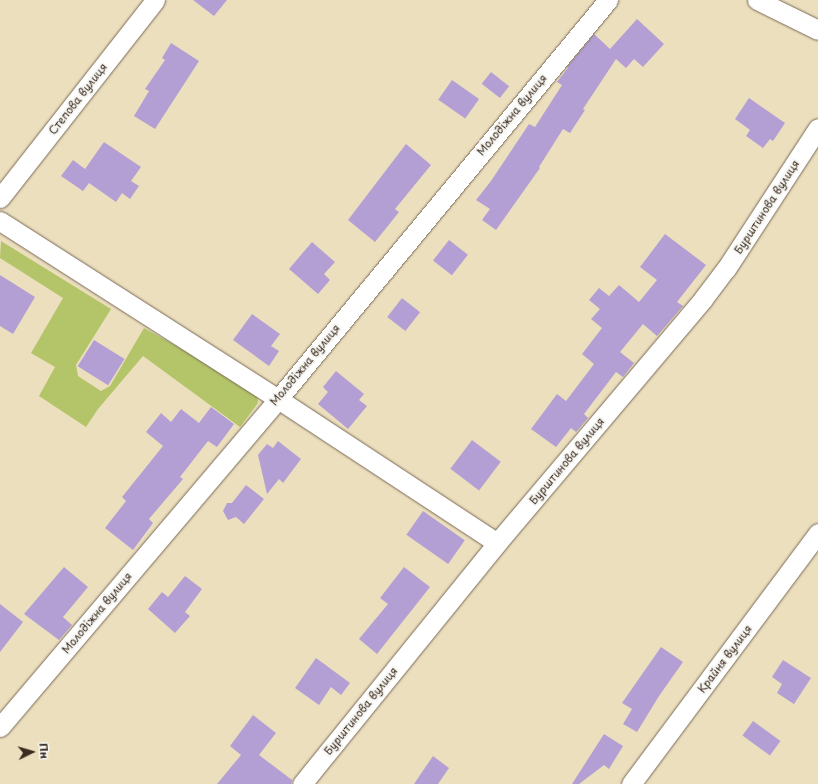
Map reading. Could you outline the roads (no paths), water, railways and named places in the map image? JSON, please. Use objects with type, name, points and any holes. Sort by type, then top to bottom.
[{"type":"street","name":"Степова вулиця","points":[[0,198],[155,0]]},
{"type":"street","name":"Молодіжна вулиця","points":[[0,727],[278,399],[608,0]]},
{"type":"street","points":[[757,0],[818,30]]},
{"type":"street","name":"Бурштинова вулиця","points":[[302,784],[497,543],[703,299],[726,269],[818,128]]},
{"type":"street","points":[[0,221],[278,399],[497,543]]},
{"type":"street","name":"Крайня вулиця","points":[[631,784],[818,533]]}]
